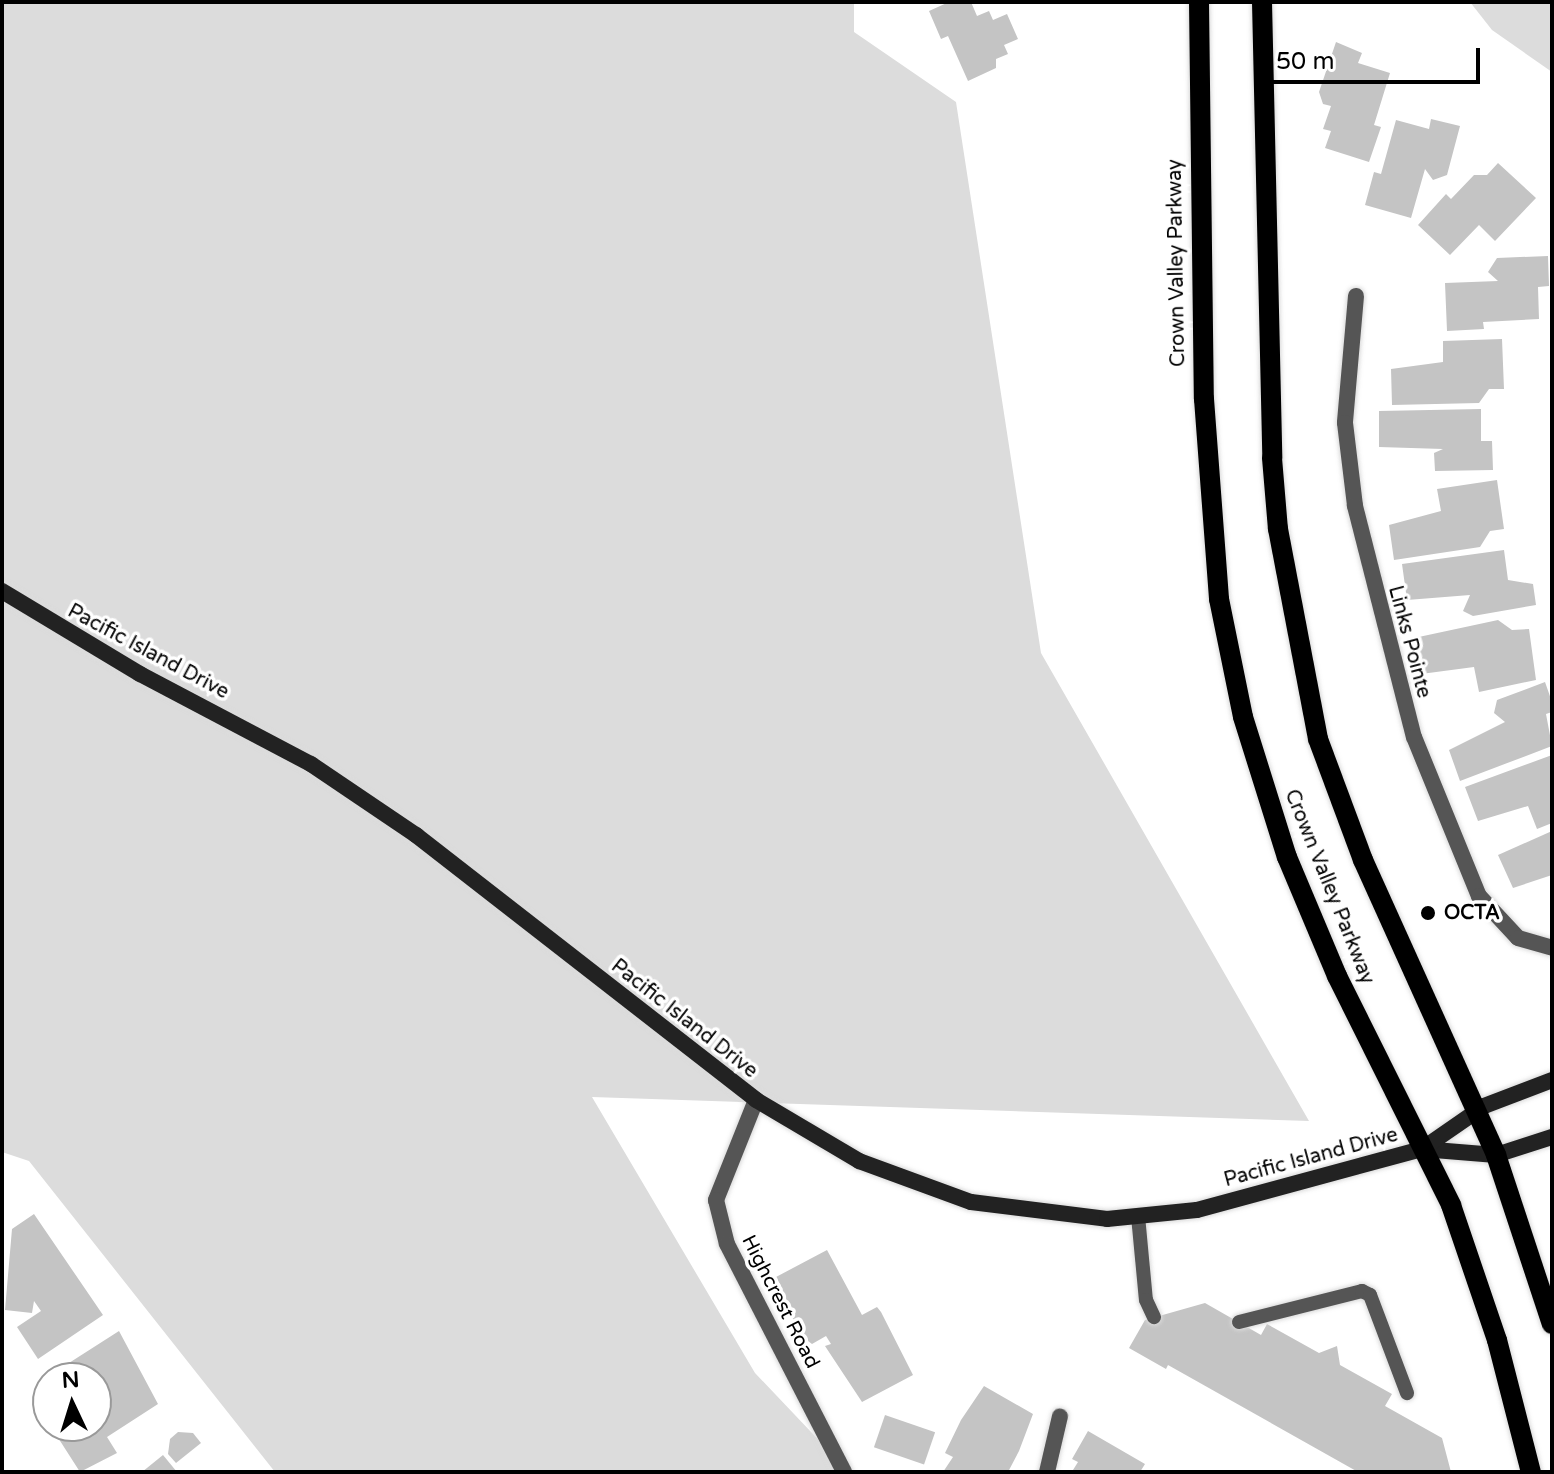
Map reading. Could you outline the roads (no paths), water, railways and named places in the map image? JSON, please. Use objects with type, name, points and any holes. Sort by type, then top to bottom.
[{"type":"main road","name":"Crown Valley Parkway","points":[[1199,2],[1203,384],[1219,599],[1243,717],[1287,857],[1337,976],[1451,1205],[1497,1340],[1531,1472]]},
{"type":"main road","name":"Crown Valley Parkway","points":[[1262,2],[1267,393],[1278,529],[1318,739],[1340,803],[1496,1155],[1552,1324]]},
{"type":"main road","name":"Pacific Island Drive","points":[[2,591],[68,633],[241,723],[337,781],[416,835],[756,1100],[859,1161],[971,1202],[1079,1216],[1138,1216],[1197,1210],[1422,1149]]},
{"type":"main road","points":[[1422,1149],[1477,1110],[1552,1080]]},
{"type":"main road","points":[[1422,1149],[1496,1155],[1552,1137]]},
{"type":"street","name":"Links Pointe","points":[[1356,296],[1345,423],[1355,506],[1414,737],[1479,896],[1518,938],[1552,948]]},
{"type":"street","name":"Highcrest Road","points":[[756,1100],[716,1200],[723,1230],[844,1472]]},
{"type":"street","points":[[1047,1472],[1060,1416]]},
{"type":"lane","points":[[1138,1216],[1146,1300],[1154,1317]]},
{"type":"lane","points":[[1239,1322],[1362,1291],[1370,1295],[1407,1393]]},
{"type":"place","name":"OCTA","points":[[1428,913]]}]
